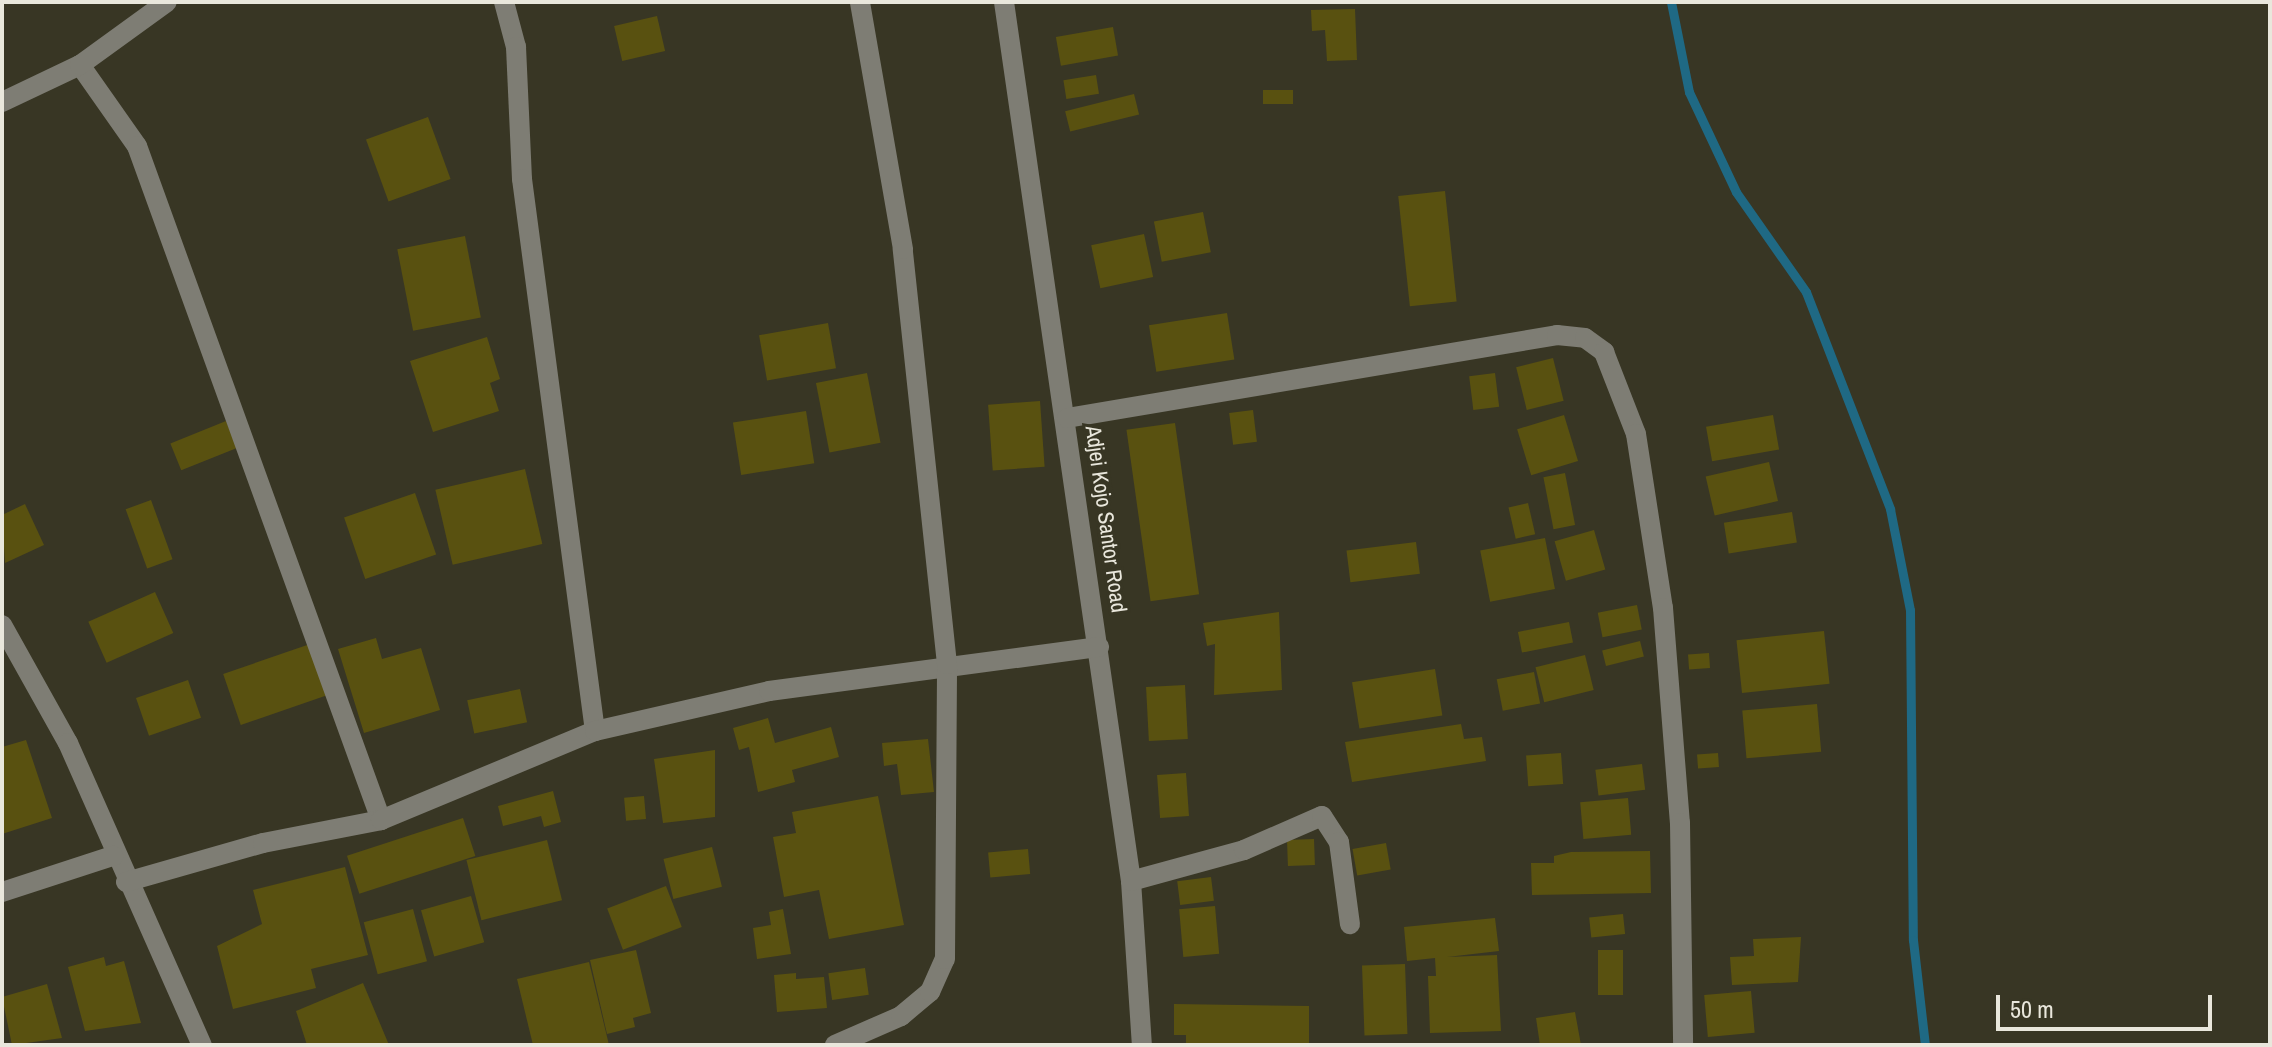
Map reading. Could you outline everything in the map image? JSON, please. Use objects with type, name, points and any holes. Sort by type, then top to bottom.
[{"type":"street","points":[[2,102],[80,65],[167,2]]},
{"type":"street","points":[[504,2],[516,47],[522,179],[595,731]]},
{"type":"street","points":[[835,1045],[901,1016],[930,992],[945,959],[947,664],[903,249],[860,2]]},
{"type":"street","name":"Adjei Kojo Santor Road","points":[[1004,2],[1067,418],[1131,881],[1142,1045]]},
{"type":"street","points":[[80,65],[137,146],[381,820]]},
{"type":"street","points":[[1067,418],[1557,335],[1585,338],[1604,352],[1636,434],[1663,608],[1680,823],[1683,1045]]},
{"type":"street","points":[[2,625],[68,743],[113,856],[202,1045]]},
{"type":"street","points":[[126,882],[263,843],[381,820],[595,731],[769,691],[947,664],[1099,647]]},
{"type":"street","points":[[1131,881],[1244,850],[1322,816],[1339,842],[1350,924]]},
{"type":"street","points":[[2,892],[113,856]]},
{"type":"building","points":[[1355,9],[1357,60],[1327,61],[1325,30],[1312,31],[1311,10]]},
{"type":"building","points":[[657,16],[665,51],[622,61],[614,26]]},
{"type":"building","points":[[1113,27],[1118,56],[1061,66],[1056,37]]},
{"type":"building","points":[[1096,75],[1099,94],[1066,99],[1063,80]]},
{"type":"building","points":[[1263,90],[1293,90],[1293,104],[1263,104]]},
{"type":"building","points":[[1134,94],[1139,114],[1070,132],[1065,111]]},
{"type":"building","points":[[428,117],[451,179],[389,202],[366,140]]},
{"type":"building","points":[[1445,191],[1457,301],[1410,306],[1398,196]]},
{"type":"building","points":[[1203,212],[1211,252],[1162,262],[1154,222]]},
{"type":"building","points":[[1144,234],[1153,277],[1100,288],[1091,245]]},
{"type":"building","points":[[465,236],[481,317],[413,331],[397,249]]},
{"type":"building","points":[[1227,313],[1234,359],[1156,372],[1149,325]]},
{"type":"building","points":[[828,323],[836,368],[767,380],[759,335]]},
{"type":"building","points":[[487,337],[500,379],[490,383],[499,411],[433,432],[410,361]]},
{"type":"building","points":[[1553,358],[1564,401],[1527,410],[1516,367]]},
{"type":"building","points":[[867,373],[881,443],[830,453],[816,383]]},
{"type":"building","points":[[1495,373],[1499,407],[1473,410],[1469,376]]},
{"type":"building","points":[[1040,401],[1045,467],[993,470],[988,405]]},
{"type":"building","points":[[1253,410],[1257,442],[1233,445],[1229,413]]},
{"type":"building","points":[[806,411],[814,463],[741,475],[733,423]]},
{"type":"building","points":[[1564,415],[1578,461],[1531,475],[1517,429]]},
{"type":"building","points":[[1773,415],[1779,449],[1712,461],[1706,427]]},
{"type":"building","points":[[226,421],[237,448],[181,470],[170,443]]},
{"type":"building","points":[[1175,423],[1199,594],[1151,601],[1126,430]]},
{"type":"building","points":[[1769,462],[1778,501],[1715,516],[1706,477]]},
{"type":"building","points":[[525,469],[542,544],[453,565],[435,490]]},
{"type":"building","points":[[1565,473],[1575,525],[1554,529],[1543,477]]},
{"type":"building","points":[[415,493],[436,554],[365,579],[344,517]]},
{"type":"building","points":[[151,500],[173,559],[147,568],[126,509]]},
{"type":"building","points":[[1528,503],[1535,534],[1516,539],[1509,507]]},
{"type":"building","points":[[25,504],[44,545],[5,563],[2,515]]},
{"type":"building","points":[[1792,512],[1797,543],[1729,553],[1724,523]]},
{"type":"building","points":[[1594,530],[1605,569],[1566,581],[1555,541]]},
{"type":"building","points":[[1545,538],[1555,589],[1490,602],[1480,551]]},
{"type":"building","points":[[1416,542],[1420,574],[1350,582],[1347,551]]},
{"type":"building","points":[[155,592],[173,633],[107,663],[88,622]]},
{"type":"building","points":[[1637,605],[1642,630],[1603,637],[1598,613]]},
{"type":"building","points":[[1279,612],[1282,690],[1214,695],[1215,644],[1207,646],[1203,623]]},
{"type":"building","points":[[1569,622],[1573,643],[1522,653],[1518,632]]},
{"type":"building","points":[[1824,631],[1830,684],[1742,693],[1736,640]]},
{"type":"building","points":[[376,638],[382,659],[421,648],[440,710],[364,733],[338,649]]},
{"type":"building","points":[[1640,641],[1644,657],[1606,666],[1602,650]]},
{"type":"building","points":[[313,643],[331,694],[241,725],[223,674]]},
{"type":"building","points":[[1709,653],[1710,668],[1689,669],[1688,654]]},
{"type":"building","points":[[1585,655],[1594,690],[1544,702],[1536,667]]},
{"type":"building","points":[[1435,669],[1442,715],[1359,729],[1352,682]]},
{"type":"building","points":[[1534,672],[1540,703],[1503,711],[1497,679]]},
{"type":"building","points":[[188,680],[201,718],[149,736],[136,698]]},
{"type":"building","points":[[1185,685],[1188,739],[1149,741],[1146,687]]},
{"type":"building","points":[[520,689],[527,722],[474,733],[467,700]]},
{"type":"building","points":[[1817,704],[1821,752],[1746,758],[1742,711]]},
{"type":"building","points":[[768,718],[775,743],[831,727],[839,757],[792,770],[795,782],[758,792],[749,747],[739,750],[733,728]]},
{"type":"building","points":[[1461,724],[1464,739],[1482,737],[1486,761],[1352,782],[1345,742]]},
{"type":"building","points":[[928,739],[934,792],[901,795],[897,764],[884,766],[882,743]]},
{"type":"building","points":[[26,740],[52,818],[2,834],[2,747]]},
{"type":"building","points":[[715,750],[715,817],[663,823],[654,759]]},
{"type":"building","points":[[1561,753],[1563,784],[1528,786],[1526,755]]},
{"type":"building","points":[[1718,753],[1719,767],[1698,768],[1697,754]]},
{"type":"building","points":[[1642,764],[1645,790],[1599,796],[1595,770]]},
{"type":"building","points":[[1186,773],[1189,816],[1160,818],[1157,775]]},
{"type":"building","points":[[553,791],[561,822],[544,827],[541,816],[503,826],[498,806]]},
{"type":"building","points":[[644,796],[646,819],[626,821],[624,798]]},
{"type":"building","points":[[878,796],[904,925],[829,939],[819,890],[784,897],[773,837],[796,833],[792,812]]},
{"type":"building","points":[[1628,798],[1631,835],[1583,839],[1580,802]]},
{"type":"building","points":[[463,818],[475,856],[359,894],[347,856]]},
{"type":"building","points":[[1314,839],[1315,865],[1288,866],[1287,840]]},
{"type":"building","points":[[547,840],[562,900],[481,920],[466,860]]},
{"type":"building","points":[[1386,843],[1391,870],[1357,875],[1353,849]]},
{"type":"building","points":[[712,847],[722,887],[673,899],[663,859]]},
{"type":"building","points":[[1028,849],[1030,874],[990,877],[988,852]]},
{"type":"building","points":[[1650,851],[1651,893],[1532,895],[1531,863],[1554,863],[1554,856],[1571,852]]},
{"type":"building","points":[[345,867],[368,955],[311,969],[316,988],[233,1009],[217,946],[262,924],[253,890]]},
{"type":"building","points":[[1211,877],[1214,901],[1180,905],[1177,881]]},
{"type":"building","points":[[666,886],[682,927],[623,950],[607,909]]},
{"type":"building","points":[[471,896],[484,942],[434,956],[421,910]]},
{"type":"building","points":[[1215,906],[1219,954],[1183,957],[1179,909]]},
{"type":"building","points":[[413,909],[427,961],[378,974],[364,922]]},
{"type":"building","points":[[783,909],[791,954],[757,959],[753,928],[771,925],[769,912]]},
{"type":"building","points":[[1623,914],[1625,934],[1591,937],[1589,918]]},
{"type":"building","points":[[1495,918],[1499,951],[1447,957],[1497,955],[1501,1031],[1430,1033],[1428,976],[1436,976],[1435,958],[1407,961],[1404,927]]},
{"type":"building","points":[[1801,937],[1798,982],[1732,985],[1730,957],[1754,956],[1753,939]]},
{"type":"building","points":[[636,950],[651,1013],[633,1018],[635,1027],[607,1034],[590,960]]},
{"type":"building","points":[[1598,950],[1623,950],[1623,995],[1598,995]]},
{"type":"building","points":[[104,957],[106,966],[124,961],[141,1023],[85,1031],[68,967]]},
{"type":"building","points":[[589,962],[609,1045],[533,1045],[517,979]]},
{"type":"building","points":[[1405,964],[1407,1034],[1364,1035],[1362,966]]},
{"type":"building","points":[[865,968],[869,995],[832,1000],[828,973]]},
{"type":"building","points":[[796,973],[796,979],[824,977],[827,1008],[777,1012],[774,975]]},
{"type":"building","points":[[363,983],[389,1045],[307,1045],[296,1011]]},
{"type":"building","points":[[47,984],[62,1038],[12,1045],[2,997]]},
{"type":"building","points":[[1751,991],[1755,1033],[1708,1037],[1704,995]]},
{"type":"building","points":[[1174,1004],[1309,1006],[1309,1045],[1186,1045],[1186,1035],[1174,1035]]},
{"type":"building","points":[[1575,1012],[1581,1045],[1540,1045],[1536,1018]]},
{"type":"waterway","points":[[1671,2],[1689,92],[1736,192],[1806,292],[1890,509],[1910,610],[1913,940],[1925,1045]]}]
